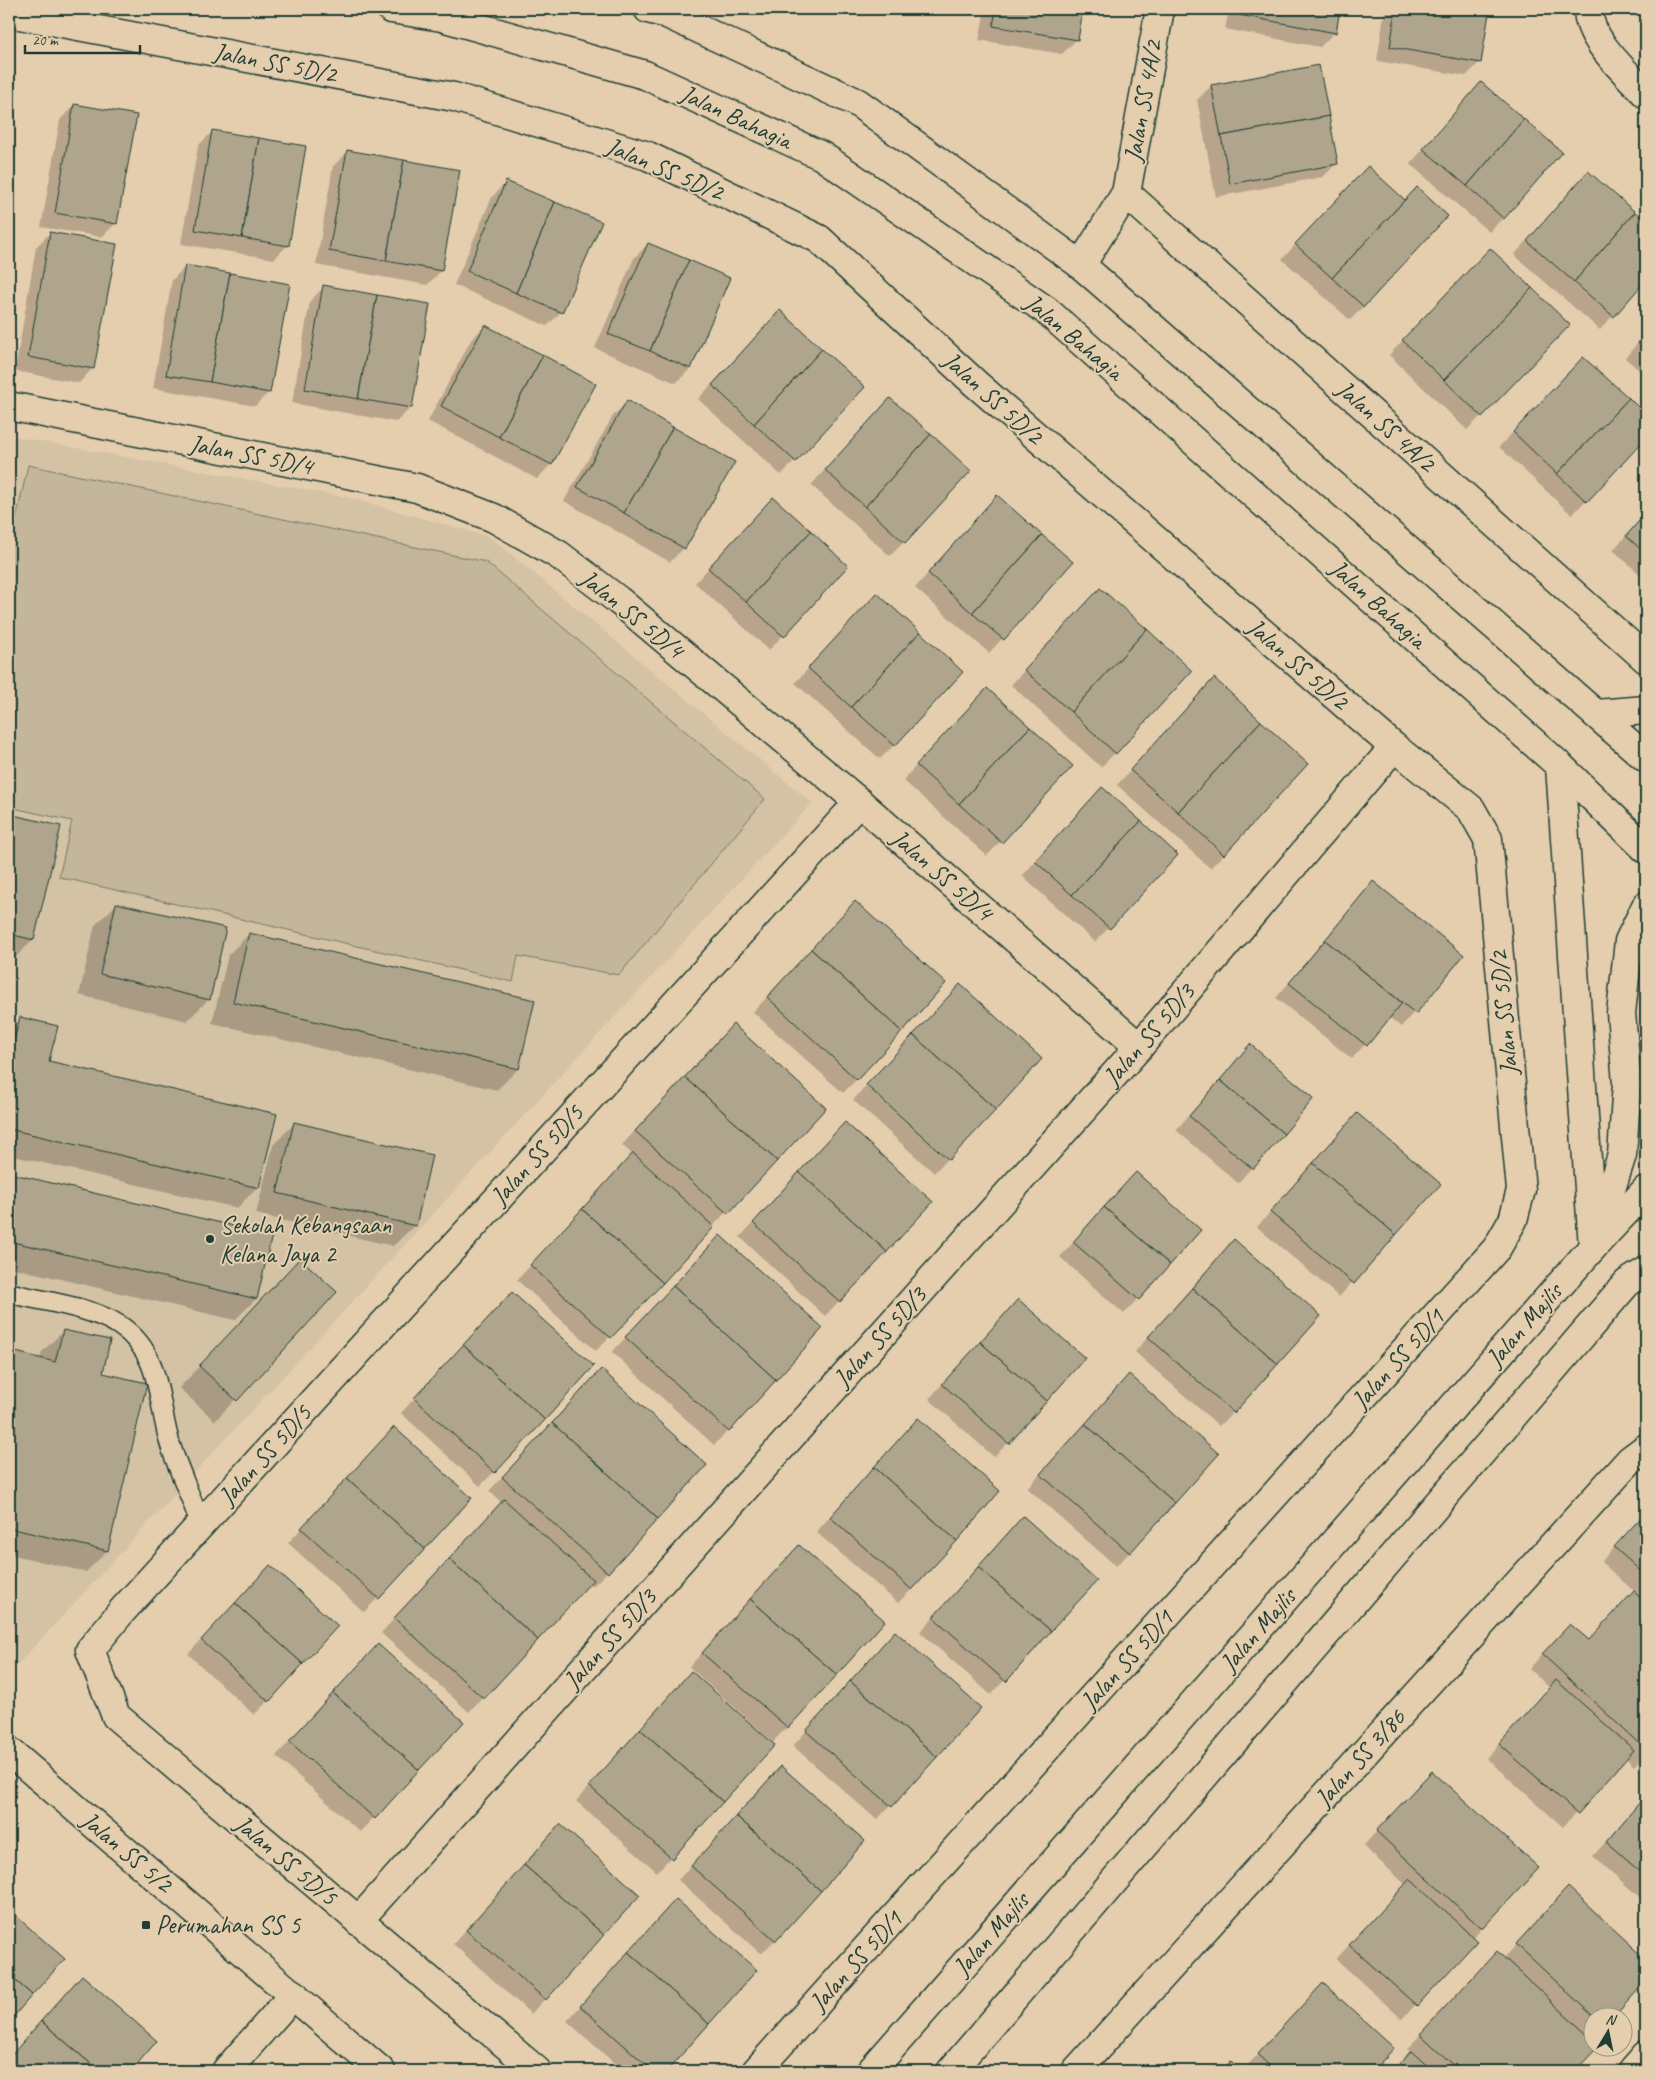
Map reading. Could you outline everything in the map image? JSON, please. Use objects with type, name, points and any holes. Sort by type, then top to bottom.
[{"type":"street","name":"Jalan Bahagia","points":[[391,9],[442,17],[645,75],[822,156],[1048,310],[1560,766],[1646,849]]},
{"type":"street","points":[[648,9],[667,14],[858,103],[1081,265],[1646,758]]},
{"type":"street","name":"Jalan SS 4A/2","points":[[1081,265],[1126,193],[1160,9]]},
{"type":"street","points":[[1588,9],[1588,14],[1600,44],[1646,94]]},
{"type":"street","name":"Jalan SS 5D/2","points":[[9,13],[454,96],[648,156],[819,239],[976,384],[1394,747],[1471,809],[1488,839],[1521,1190],[1513,1220],[1497,1248]]},
{"type":"street","name":"Jalan SS 4A/2","points":[[1126,193],[1646,659]]},
{"type":"street","name":"Jalan SS 5D/4","points":[[9,406],[417,488],[494,518],[559,555],[618,600],[859,802],[1139,1048]]},
{"type":"street","points":[[1596,714],[1646,710]]},
{"type":"street","name":"Jalan SS 5D/3","points":[[358,1921],[1139,1048],[1394,747]]},
{"type":"street","points":[[1560,766],[1593,1247]]},
{"type":"street","name":"Jalan SS 5D/5","points":[[537,2071],[116,1716],[90,1650],[122,1611],[859,802]]},
{"type":"street","points":[[1593,1247],[1622,1155],[1627,1084],[1621,1013],[1629,941],[1646,906]]},
{"type":"street","name":"Jalan Majlis","points":[[871,2071],[1593,1247],[1646,1190]]},
{"type":"street","name":"Jalan SS 5D/1","points":[[756,2071],[1497,1248]]},
{"type":"street","name":"Jalan Majlis","points":[[951,2071],[1640,1279]]},
{"type":"street","name":"Jalan SS 3/86","points":[[1076,2071],[1630,1460],[1646,1448]]},
{"type":"street","name":"Jalan SS 5/2","points":[[9,1751],[294,1994],[381,2071]]},
{"type":"street","points":[[228,2071],[294,1994]]},
{"type":"street","points":[[1633,2071],[1646,2056]]},
{"type":"lane","points":[[14,1294],[100,1316],[119,1325],[136,1338],[150,1358],[171,1448],[201,1524]]},
{"type":"shaded area","name":"Sekolah Kebangsaan Kelana Jaya 2","points":[[17,437],[350,498],[490,537],[812,803],[9,1674],[9,441]]},
{"type":"shaded area","points":[[28,465],[486,562],[765,799],[619,975],[518,956],[513,982],[59,877],[72,821],[9,807],[9,551]]},
{"type":"building","points":[[996,9],[1083,9],[1078,40],[993,26]]},
{"type":"building","points":[[1240,9],[1340,9],[1336,33],[1239,15]]},
{"type":"building","points":[[1396,9],[1462,9],[1489,13],[1481,63],[1390,47]]},
{"type":"building","points":[[1462,9],[1490,9],[1489,13]]},
{"type":"building","points":[[1319,65],[1329,116],[1221,136],[1211,85]]},
{"type":"building","points":[[1481,82],[1524,119],[1467,186],[1423,149]]},
{"type":"building","points":[[74,104],[137,115],[117,224],[55,213]]},
{"type":"building","points":[[1329,116],[1338,164],[1230,184],[1221,136]]},
{"type":"building","points":[[1524,119],[1562,152],[1504,219],[1467,186]]},
{"type":"building","points":[[212,130],[259,138],[242,238],[195,230]]},
{"type":"building","points":[[259,138],[306,146],[289,246],[242,238]]},
{"type":"building","points":[[347,150],[404,160],[386,261],[329,251]]},
{"type":"building","points":[[404,160],[460,170],[442,271],[386,261]]},
{"type":"building","points":[[1368,166],[1405,200],[1332,278],[1295,244]]},
{"type":"building","points":[[1588,171],[1635,212],[1574,282],[1527,241]]},
{"type":"building","points":[[506,181],[555,202],[516,293],[467,271]]},
{"type":"building","points":[[1417,187],[1448,216],[1364,307],[1332,278]]},
{"type":"building","points":[[555,202],[602,222],[562,313],[516,293]]},
{"type":"building","points":[[1635,212],[1646,222],[1646,280],[1614,317],[1574,282]]},
{"type":"building","points":[[50,232],[117,244],[94,369],[28,357]]},
{"type":"building","points":[[648,243],[689,260],[650,351],[608,334]]},
{"type":"building","points":[[1490,248],[1532,288],[1444,380],[1402,340]]},
{"type":"building","points":[[689,260],[730,278],[691,369],[650,351]]},
{"type":"building","points":[[185,265],[230,273],[210,382],[166,375]]},
{"type":"building","points":[[230,273],[290,284],[270,393],[210,382]]},
{"type":"building","points":[[323,285],[377,295],[358,399],[305,389]]},
{"type":"building","points":[[1532,288],[1570,325],[1482,417],[1444,380]]},
{"type":"building","points":[[377,295],[430,304],[412,408],[358,399]]},
{"type":"building","points":[[780,310],[822,349],[754,424],[712,385]]},
{"type":"building","points":[[485,325],[543,355],[499,437],[441,406]]},
{"type":"building","points":[[1646,334],[1646,350],[1638,343]]},
{"type":"building","points":[[822,349],[865,387],[796,462],[754,424]]},
{"type":"building","points":[[543,355],[596,384],[552,465],[499,437]]},
{"type":"building","points":[[1583,357],[1629,398],[1557,474],[1513,432]]},
{"type":"building","points":[[890,398],[931,434],[865,507],[825,470]]},
{"type":"building","points":[[1629,398],[1646,415],[1646,438],[1587,502],[1557,474]]},
{"type":"building","points":[[627,400],[673,427],[624,513],[577,487]]},
{"type":"building","points":[[673,427],[735,462],[685,549],[624,513]]},
{"type":"building","points":[[931,434],[971,471],[905,543],[865,507]]},
{"type":"building","points":[[997,495],[1042,535],[972,613],[928,573]]},
{"type":"building","points":[[773,497],[811,531],[746,602],[708,568]]},
{"type":"building","points":[[1646,513],[1646,554],[1626,536]]},
{"type":"building","points":[[811,531],[848,566],[784,637],[746,602]]},
{"type":"building","points":[[1042,535],[1073,562],[1004,640],[972,613]]},
{"type":"building","points":[[1100,588],[1147,629],[1071,712],[1024,670]]},
{"type":"building","points":[[877,593],[920,632],[851,707],[808,668]]},
{"type":"building","points":[[1147,629],[1192,671],[1116,754],[1071,712]]},
{"type":"building","points":[[920,632],[963,672],[895,746],[851,707]]},
{"type":"building","points":[[1214,678],[1261,721],[1178,812],[1130,770]]},
{"type":"building","points":[[987,688],[1030,727],[959,804],[916,765]]},
{"type":"building","points":[[1261,721],[1308,764],[1224,855],[1178,812]]},
{"type":"building","points":[[1030,727],[1073,766],[1002,843],[959,804]]},
{"type":"building","points":[[1102,787],[1141,821],[1072,895],[1035,861]]},
{"type":"building","points":[[9,814],[61,826],[34,940],[9,934]]},
{"type":"building","points":[[1141,821],[1178,855],[1110,929],[1072,895]]},
{"type":"building","points":[[1373,881],[1464,955],[1416,1014],[1325,940]]},
{"type":"building","points":[[855,901],[946,983],[902,1032],[811,949]]},
{"type":"building","points":[[116,903],[226,928],[210,1000],[100,974]]},
{"type":"building","points":[[249,933],[535,1000],[519,1069],[233,1002]]},
{"type":"building","points":[[1325,940],[1402,1003],[1367,1046],[1289,983]]},
{"type":"building","points":[[811,949],[902,1032],[857,1080],[767,997]]},
{"type":"building","points":[[960,984],[1042,1059],[996,1110],[913,1035]]},
{"type":"building","points":[[20,1017],[58,1026],[49,1061],[277,1114],[259,1188],[9,1129],[9,1052],[11,1053]]},
{"type":"building","points":[[733,1024],[826,1108],[777,1161],[685,1077]]},
{"type":"building","points":[[913,1035],[996,1110],[949,1160],[866,1085]]},
{"type":"building","points":[[1250,1044],[1314,1098],[1284,1134],[1220,1080]]},
{"type":"building","points":[[685,1077],[777,1161],[728,1214],[635,1131]]},
{"type":"building","points":[[1220,1080],[1284,1134],[1253,1169],[1189,1116]]},
{"type":"building","points":[[1357,1113],[1441,1184],[1396,1235],[1313,1163]]},
{"type":"building","points":[[294,1122],[432,1155],[416,1226],[277,1193]]},
{"type":"building","points":[[845,1122],[933,1202],[887,1252],[799,1172]]},
{"type":"building","points":[[633,1153],[714,1227],[663,1283],[582,1209]]},
{"type":"building","points":[[1313,1163],[1396,1235],[1354,1284],[1270,1212]]},
{"type":"building","points":[[799,1172],[887,1252],[840,1302],[753,1223]]},
{"type":"building","points":[[1136,1172],[1201,1230],[1170,1265],[1104,1207]]},
{"type":"building","points":[[9,1173],[272,1235],[257,1299],[9,1241]]},
{"type":"building","points":[[1104,1207],[1170,1265],[1139,1300],[1073,1242]]},
{"type":"building","points":[[582,1209],[663,1283],[611,1338],[530,1265]]},
{"type":"building","points":[[720,1235],[823,1328],[776,1380],[673,1286]]},
{"type":"building","points":[[1234,1239],[1321,1316],[1278,1364],[1192,1288]]},
{"type":"building","points":[[300,1258],[337,1292],[237,1401],[199,1366]]},
{"type":"building","points":[[673,1286],[776,1380],[729,1432],[625,1337]]},
{"type":"building","points":[[1192,1288],[1278,1364],[1234,1413],[1148,1337]]},
{"type":"building","points":[[512,1292],[594,1366],[545,1420],[463,1345]]},
{"type":"building","points":[[1018,1299],[1085,1358],[1047,1401],[980,1342]]},
{"type":"building","points":[[63,1330],[110,1340],[103,1373],[147,1383],[108,1551],[9,1528],[9,1381],[16,1352],[55,1362]]},
{"type":"building","points":[[980,1342],[1047,1401],[1009,1444],[942,1384]]},
{"type":"building","points":[[463,1345],[545,1420],[495,1473],[414,1398]]},
{"type":"building","points":[[601,1369],[707,1465],[658,1519],[552,1423]]},
{"type":"building","points":[[1129,1374],[1219,1454],[1175,1503],[1085,1424]]},
{"type":"building","points":[[918,1418],[1000,1491],[957,1541],[874,1467]]},
{"type":"building","points":[[552,1423],[658,1519],[608,1573],[502,1477]]},
{"type":"building","points":[[1085,1424],[1175,1503],[1130,1553],[1040,1474]]},
{"type":"building","points":[[394,1427],[472,1498],[425,1549],[347,1478]]},
{"type":"building","points":[[874,1467],[957,1541],[912,1590],[830,1517]]},
{"type":"building","points":[[347,1478],[425,1549],[379,1599],[301,1528]]},
{"type":"building","points":[[504,1499],[593,1580],[538,1640],[449,1559]]},
{"type":"building","points":[[1646,1512],[1646,1576],[1614,1547]]},
{"type":"building","points":[[1023,1516],[1097,1581],[1051,1631],[978,1567]]},
{"type":"building","points":[[799,1545],[885,1621],[837,1675],[750,1599]]},
{"type":"building","points":[[449,1559],[538,1640],[484,1699],[394,1618]]},
{"type":"building","points":[[270,1565],[338,1626],[303,1664],[235,1603]]},
{"type":"building","points":[[978,1567],[1051,1631],[1006,1682],[933,1617]]},
{"type":"building","points":[[1634,1591],[1646,1602],[1646,1750],[1542,1654],[1570,1624],[1589,1640]]},
{"type":"building","points":[[750,1599],[837,1675],[788,1728],[702,1653]]},
{"type":"building","points":[[235,1603],[303,1664],[269,1702],[201,1640]]},
{"type":"building","points":[[895,1631],[981,1708],[937,1757],[850,1681]]},
{"type":"building","points":[[378,1644],[464,1722],[419,1770],[333,1693]]},
{"type":"building","points":[[691,1671],[775,1745],[723,1802],[640,1729]]},
{"type":"building","points":[[1556,1680],[1634,1750],[1578,1814],[1499,1744]]},
{"type":"building","points":[[850,1681],[937,1757],[892,1807],[806,1731]]},
{"type":"building","points":[[333,1693],[419,1770],[375,1819],[289,1741]]},
{"type":"building","points":[[640,1729],[723,1802],[672,1859],[589,1786]]},
{"type":"building","points":[[781,1766],[865,1841],[821,1891],[736,1816]]},
{"type":"building","points":[[1432,1771],[1539,1868],[1482,1929],[1376,1831]]},
{"type":"building","points":[[1646,1795],[1646,1877],[1606,1842]]},
{"type":"building","points":[[736,1816],[821,1891],[776,1941],[691,1866]]},
{"type":"building","points":[[560,1824],[640,1895],[604,1935],[524,1865]]},
{"type":"building","points":[[524,1865],[604,1935],[546,2000],[466,1930]]},
{"type":"building","points":[[1410,1879],[1477,1941],[1417,2006],[1349,1945]]},
{"type":"building","points":[[1568,1887],[1646,1959],[1646,1981],[1622,2008],[1584,2008],[1516,1944]]},
{"type":"building","points":[[676,1899],[757,1970],[709,2024],[628,1952]]},
{"type":"building","points":[[9,1910],[65,1959],[32,1995],[9,1975]]},
{"type":"building","points":[[1497,1951],[1582,2030],[1582,2058],[1587,2058],[1575,2071],[1460,2071],[1420,2034]]},
{"type":"building","points":[[628,1952],[709,2024],[667,2071],[653,2071],[580,2006]]},
{"type":"building","points":[[9,1975],[32,1995],[9,2022]]},
{"type":"building","points":[[82,1975],[157,2041],[131,2071],[99,2071],[41,2021]]},
{"type":"building","points":[[1323,1983],[1394,2048],[1373,2071],[1275,2071],[1257,2054]]},
{"type":"building","points":[[41,2021],[99,2071],[9,2071],[9,2058]]},
{"type":"building","points":[[1411,2051],[1433,2071],[1393,2071]]},
{"type":"building","points":[[1231,2061],[1242,2071],[1222,2071]]},
{"type":"place","name":"Sekolah Kebangsaan Kelana Jaya 2","points":[[210,1239]]},
{"type":"place","name":"Perumahan SS 5","points":[[146,1925]]}]
